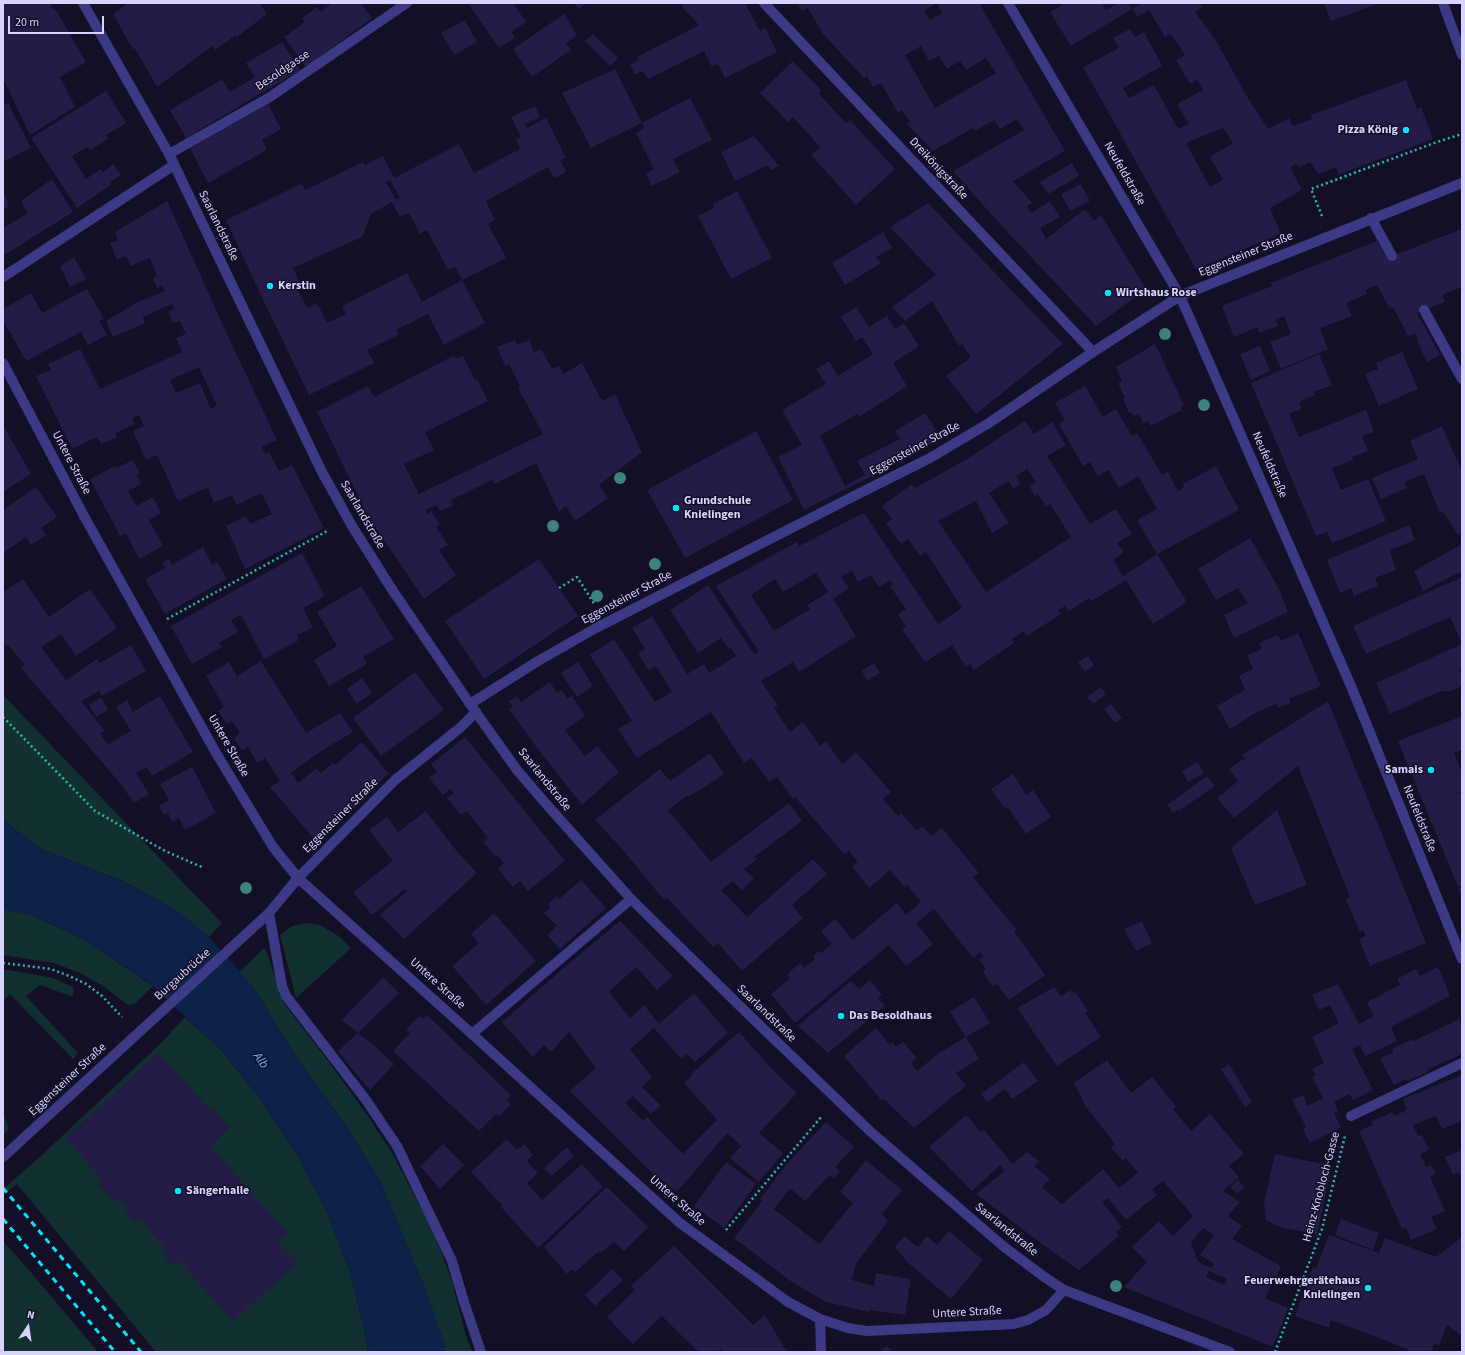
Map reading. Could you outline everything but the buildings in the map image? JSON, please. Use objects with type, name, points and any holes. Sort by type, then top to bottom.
[{"type":"street","name":"Saarlandstraße","points":[[83,3],[169,154],[322,472],[393,591],[517,770],[632,900],[748,1014],[872,1133],[1003,1246],[1064,1290],[1230,1352]]},
{"type":"street","name":"Besoldgasse","points":[[169,154],[270,97],[406,3]]},
{"type":"street","name":"Dreikönigstraße","points":[[764,3],[1093,352]]},
{"type":"street","name":"Neufeldstraße","points":[[1008,3],[1180,296],[1351,686],[1462,959]]},
{"type":"street","points":[[1444,3],[1462,55]]},
{"type":"street","points":[[3,277],[174,165]]},
{"type":"street","name":"Eggensteiner Straße","points":[[470,704],[538,661],[596,628],[930,458],[989,423],[1093,352],[1180,296],[1371,218],[1462,183]]},
{"type":"street","points":[[1371,218],[1392,256]]},
{"type":"street","points":[[1424,310],[1462,379]]},
{"type":"street","name":"Untere Straße","points":[[3,363],[84,516],[147,630],[216,753],[273,847],[298,878],[680,1223],[788,1302],[820,1319],[848,1328],[867,1331],[1014,1324],[1028,1320],[1046,1310],[1064,1290]]},
{"type":"street","name":"Eggensteiner Straße","points":[[233,946],[269,913],[298,878],[395,780],[461,727],[476,712]]},
{"type":"street","points":[[472,1034],[632,900]]},
{"type":"street","points":[[269,913],[282,986],[286,996],[366,1100],[397,1146],[452,1261],[481,1352]]},
{"type":"street","name":"Burgaubrücke","points":[[150,1023],[233,946]]},
{"type":"street","name":"Eggensteiner Straße","points":[[3,1157],[150,1023]]},
{"type":"street","points":[[1350,1116],[1462,1063]]},
{"type":"street","points":[[820,1319],[821,1352]]},
{"type":"path","points":[[1329,236],[1311,189],[1462,134]]},
{"type":"path","points":[[147,630],[349,519]]},
{"type":"path","points":[[559,588],[577,577],[598,611]]},
{"type":"path","points":[[3,717],[95,811],[165,851],[204,868]]},
{"type":"path","points":[[3,963],[51,969],[86,984],[102,996],[138,1033]]},
{"type":"path","points":[[712,1247],[836,1098]]},
{"type":"path","name":"Heinz-Knobloch-Gasse","points":[[1275,1352],[1322,1229],[1350,1116]]},
{"type":"green space","points":[[3,695],[222,923],[209,937],[174,909],[125,882],[41,849],[3,820]]},
{"type":"green space","points":[[3,909],[29,914],[83,939],[153,986],[134,1004],[128,1005],[103,986],[80,973],[54,963],[3,955]]},
{"type":"green space","points":[[307,923],[320,925],[337,935],[351,948],[296,998],[280,935],[292,926]]},
{"type":"green space","points":[[264,948],[266,950],[283,1002],[370,1119],[392,1153],[427,1220],[452,1282],[466,1336],[472,1352],[445,1352],[445,1346],[424,1286],[379,1179],[346,1126],[296,1057],[253,987],[239,972]]},
{"type":"green space","points":[[3,969],[53,978],[73,987],[73,995],[70,996],[40,985],[26,996],[78,1053],[73,1059],[10,994],[3,1001]]},
{"type":"green space","points":[[185,1017],[221,1050],[259,1097],[296,1153],[327,1212],[351,1275],[368,1352],[156,1352],[17,1184],[3,1195],[3,1189],[41,1156],[160,1044]]},
{"type":"green space","points":[[3,1112],[9,1129],[3,1135]]},
{"type":"green space","points":[[3,1241],[28,1269],[98,1352],[3,1352]]},
{"type":"water","name":"Alb","points":[[3,820],[41,849],[125,882],[174,909],[209,937],[253,987],[296,1057],[346,1126],[379,1179],[424,1286],[445,1346],[445,1352],[368,1352],[351,1275],[327,1212],[296,1153],[259,1097],[221,1050],[148,982],[83,939],[29,914],[3,909]]},
{"type":"railway","points":[[3,1188],[141,1352]]},
{"type":"railway","points":[[3,1219],[115,1352]]},
{"type":"place","name":"Pizza König","points":[[1406,130]]},
{"type":"place","name":"Kerstin","points":[[270,286]]},
{"type":"place","name":"Wirtshaus Rose","points":[[1108,293]]},
{"type":"place","name":"Grundschule Knielingen","points":[[676,508]]},
{"type":"place","name":"Samais","points":[[1431,770]]},
{"type":"place","name":"Das Besoldhaus","points":[[841,1016]]},
{"type":"place","name":"Sängerhalle","points":[[178,1191]]},
{"type":"place","name":"Feuerwehrgerätehaus Knielingen","points":[[1368,1288]]}]
